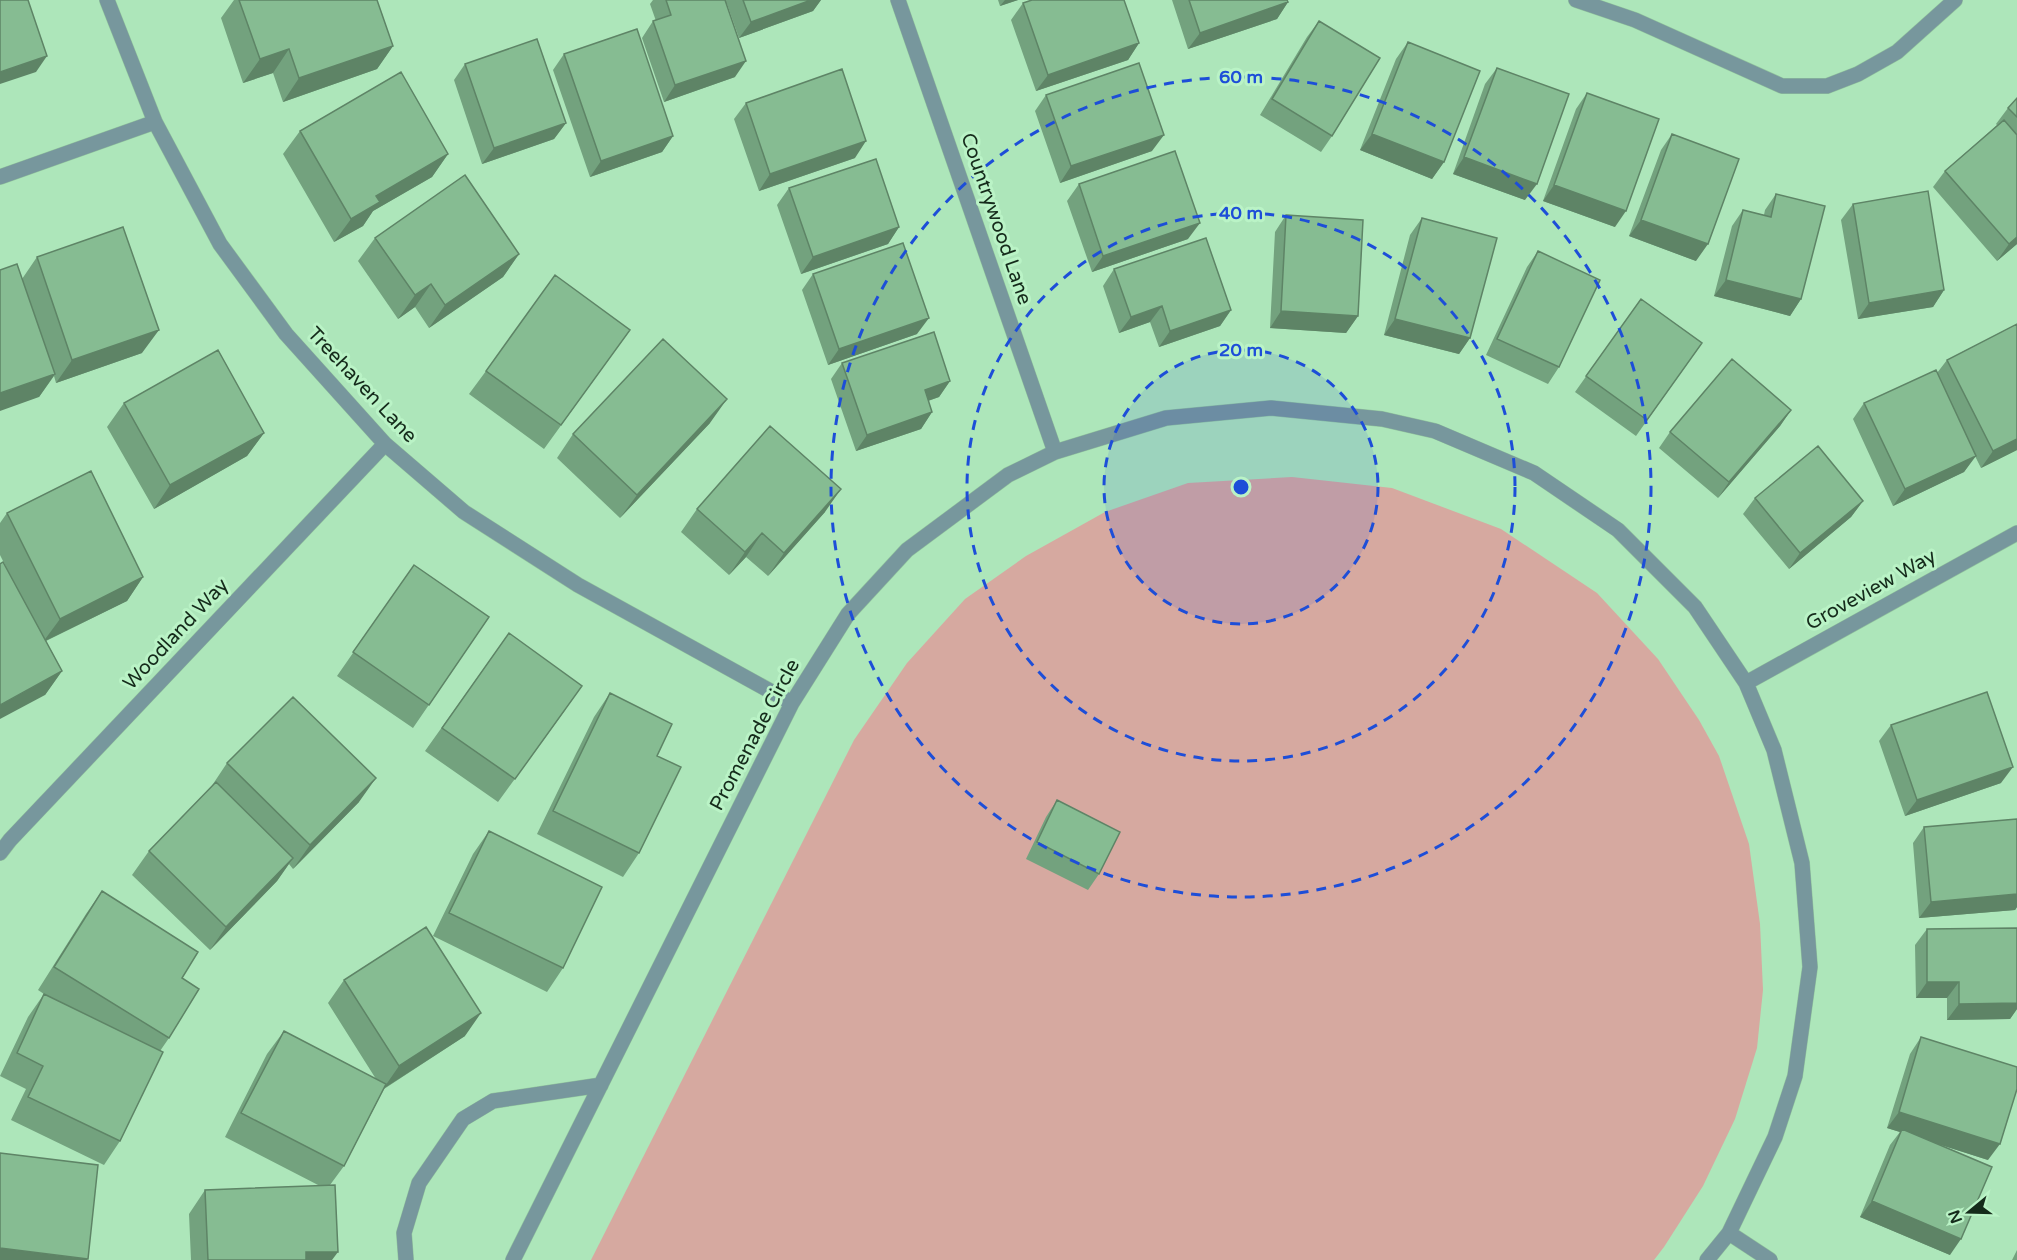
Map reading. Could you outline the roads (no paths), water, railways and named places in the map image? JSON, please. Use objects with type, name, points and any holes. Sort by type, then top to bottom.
[{"type":"street","name":"Treehaven Lane","points":[[107,0],[155,122],[220,244],[286,334],[385,444],[464,512],[578,585],[792,703]]},
{"type":"street","name":"Countrywood Lane","points":[[898,0],[1055,452]]},
{"type":"street","points":[[1576,0],[1635,21],[1782,86],[1827,86],[1858,74],[1897,52],[1954,0]]},
{"type":"street","points":[[0,177],[155,122]]},
{"type":"street","name":"Promenade Circle","points":[[513,1260],[792,703],[848,614],[908,550],[1008,475],[1055,452],[1166,418],[1271,408],[1382,419],[1435,432],[1534,473],[1618,530],[1695,607],[1746,683],[1774,750],[1803,863],[1810,967],[1795,1076],[1775,1137],[1729,1233],[1707,1260]]},
{"type":"street","name":"Woodland Way","points":[[0,853],[385,444]]},
{"type":"street","name":"Groveview Way","points":[[1746,683],[2017,533]]},
{"type":"street","points":[[406,1260],[404,1233],[419,1183],[463,1119],[493,1101],[601,1085]]},
{"type":"street","points":[[1729,1233],[1770,1260]]}]
